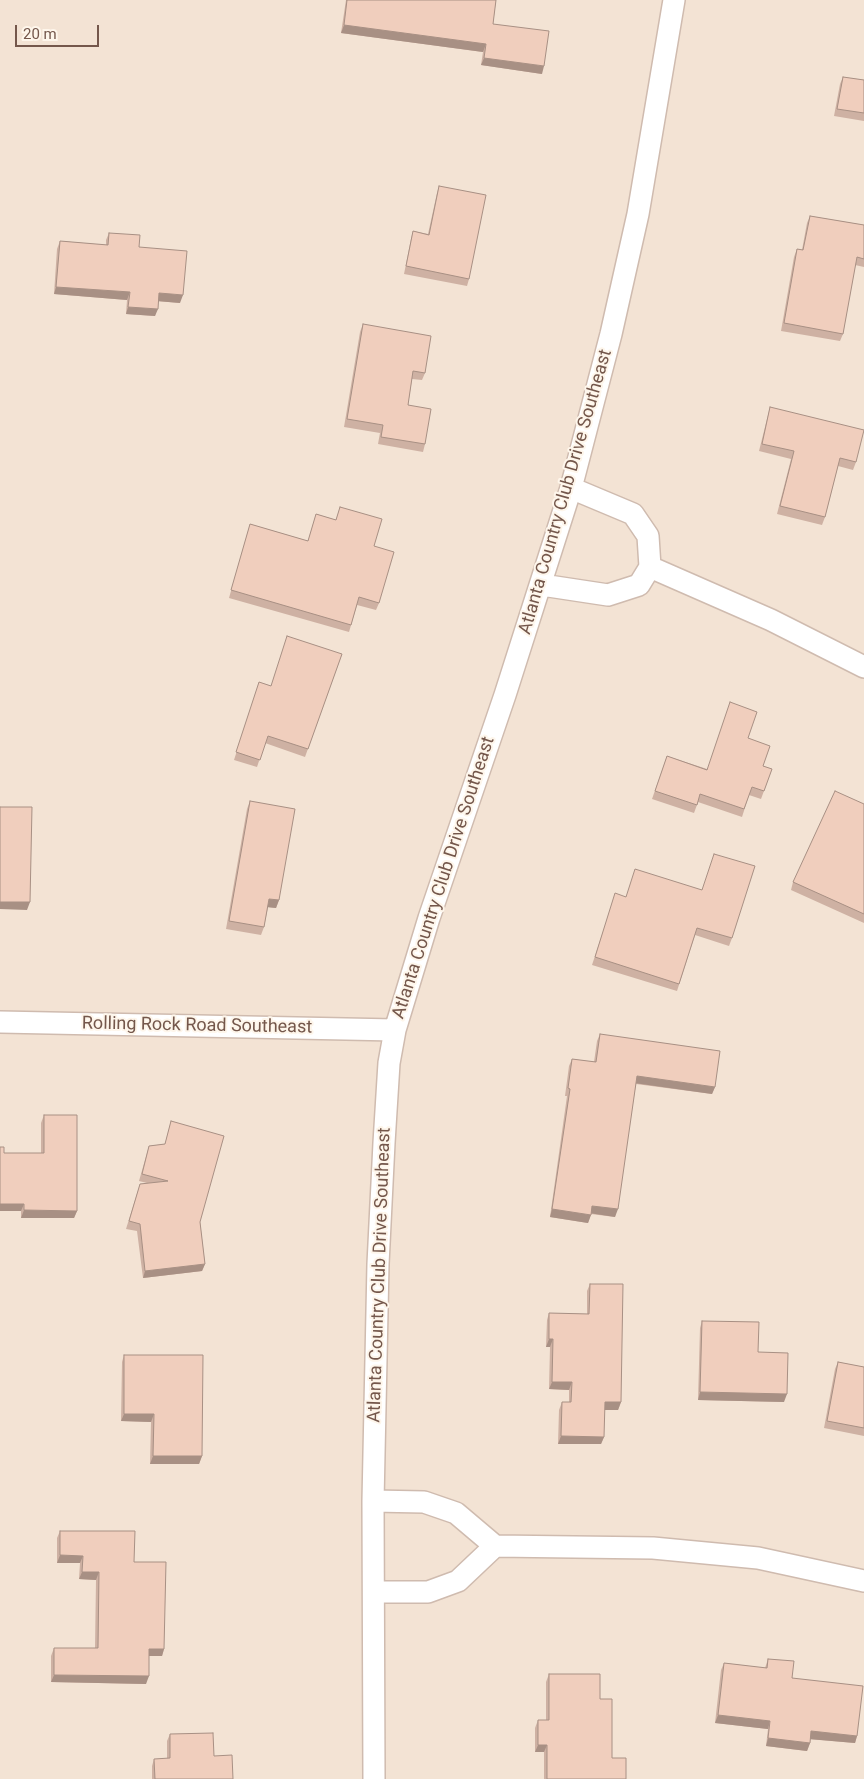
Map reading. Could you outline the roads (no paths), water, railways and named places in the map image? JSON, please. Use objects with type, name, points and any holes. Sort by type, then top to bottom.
[{"type":"street","name":"Atlanta Country Club Drive Southeast","points":[[374,1779],[373,1501],[383,1162],[389,1063],[395,1030],[428,918],[542,585],[571,488],[612,334],[638,214],[674,0]]},
{"type":"street","points":[[542,585],[608,595],[639,585],[650,567],[648,536],[633,514],[571,488]]},
{"type":"street","points":[[650,567],[771,620],[864,667]]},
{"type":"street","name":"Rolling Rock Road Southeast","points":[[0,1022],[395,1030]]},
{"type":"street","points":[[373,1501],[424,1502],[456,1513],[495,1546],[654,1548],[748,1557],[864,1581]]},
{"type":"street","points":[[374,1592],[428,1592],[458,1582],[495,1546]]}]
